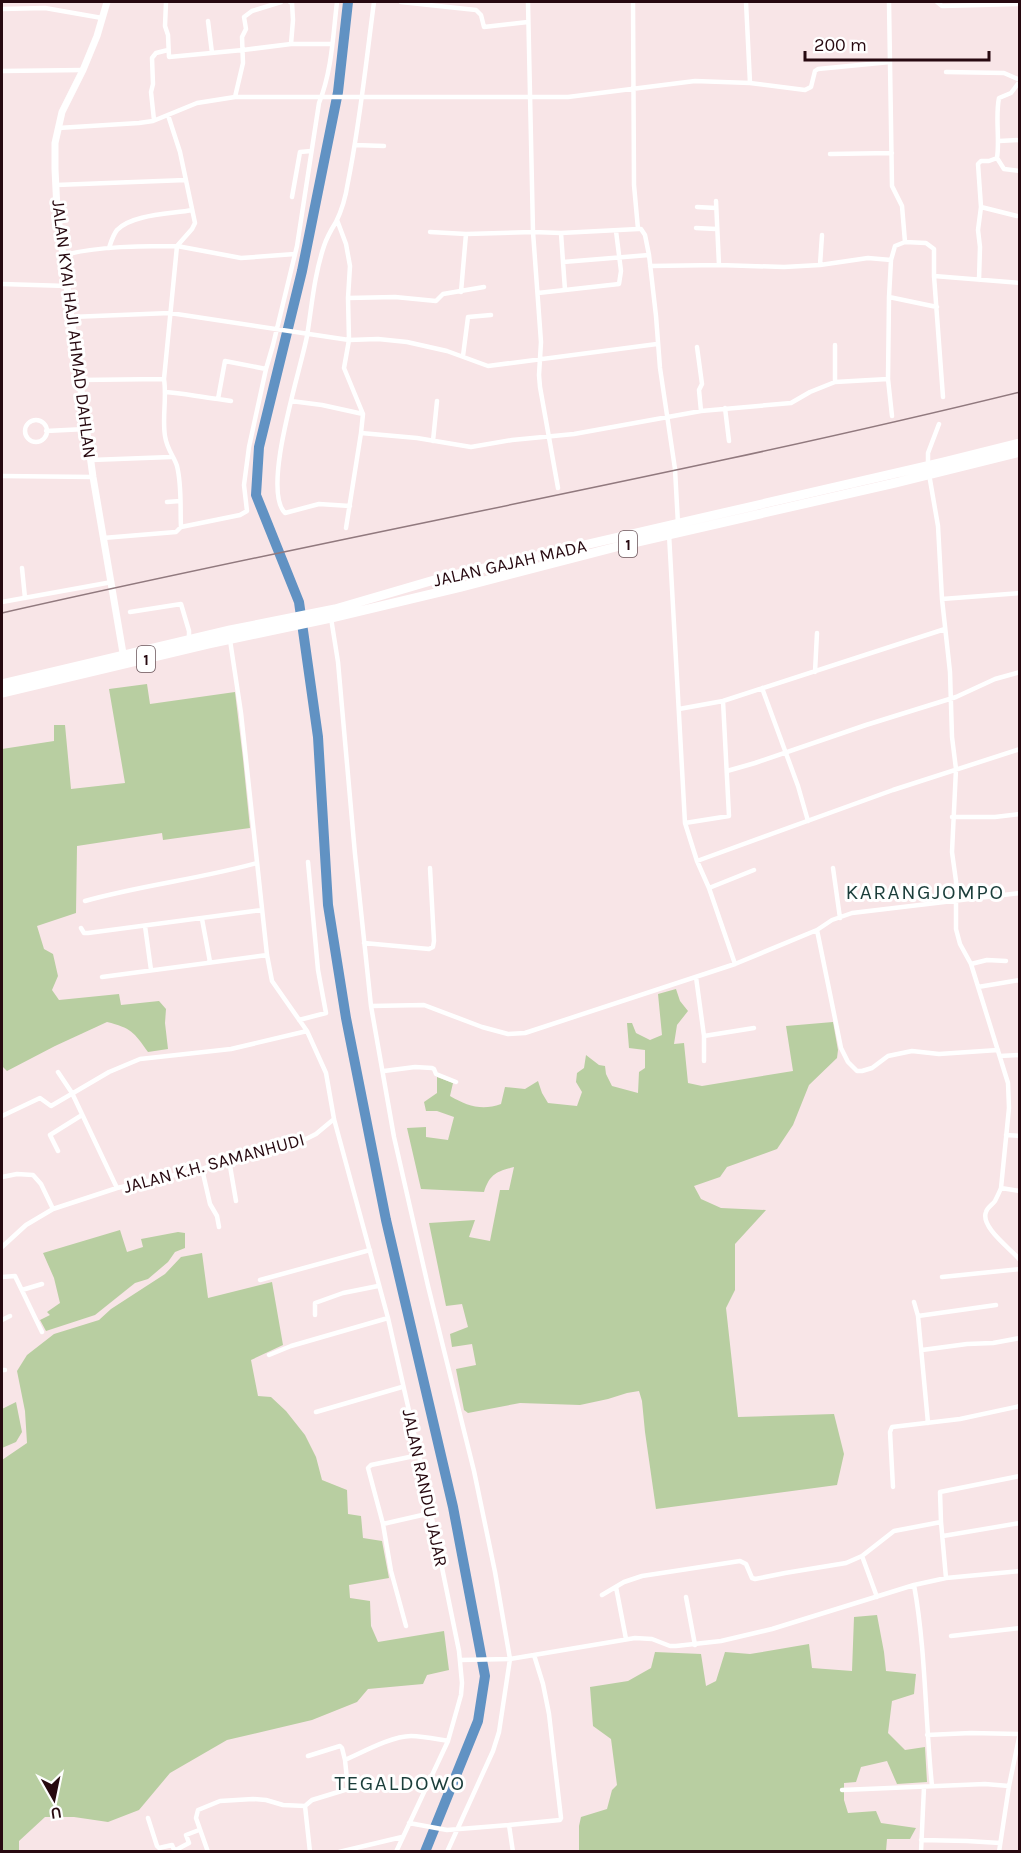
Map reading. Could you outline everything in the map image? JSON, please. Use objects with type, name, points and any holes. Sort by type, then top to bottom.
[{"type":"highway","name":"JALAN GAJAH MADA","points":[[317,617],[331,618],[937,468],[1020,443]]},
{"type":"highway","name":"JALAN GAJAH MADA","points":[[124,660],[189,640],[317,617],[441,578],[678,524],[1020,452]]},
{"type":"highway","name":"JALAN GAJAH MADA","points":[[2,693],[60,675],[230,640],[289,623]]},
{"type":"highway","name":"JALAN GAJAH MADA","points":[[2,684],[60,675]]},
{"type":"street","name":"JALAN KYAI HAJI AHMAD DAHLAN","points":[[107,2],[83,70],[62,112],[55,143],[56,185],[57,210],[86,429],[124,660]]},
{"type":"street","points":[[166,2],[165,18],[169,57],[291,44],[332,44]]},
{"type":"street","points":[[235,97],[242,73],[242,37],[246,29],[244,17],[252,11],[281,2]]},
{"type":"street","points":[[290,2],[292,3],[293,20],[291,44]]},
{"type":"street","points":[[103,538],[176,532],[181,527],[240,515],[247,511],[244,479],[266,369],[295,254],[319,103],[325,96],[338,2]]},
{"type":"street","points":[[350,506],[319,504],[288,513],[282,511],[278,494],[278,466],[307,334],[315,279],[324,246],[337,220],[348,186],[363,97],[374,2]]},
{"type":"street","points":[[401,2],[476,10],[481,15],[484,27],[528,22]]},
{"type":"street","points":[[528,2],[532,232],[538,293],[540,381],[558,488]]},
{"type":"street","points":[[633,2],[634,185],[638,229]]},
{"type":"street","points":[[746,2],[750,83]]},
{"type":"street","points":[[889,2],[892,186],[902,206],[904,242]]},
{"type":"street","points":[[937,2],[942,6],[1020,4]]},
{"type":"street","points":[[2,9],[45,8],[102,18]]},
{"type":"street","points":[[208,21],[212,53]]},
{"type":"street","points":[[154,120],[151,92],[152,58],[158,52],[168,50]]},
{"type":"street","points":[[58,128],[139,123],[154,120],[197,103],[235,97],[568,97],[689,81],[750,83],[805,90],[811,87],[815,71],[818,69],[891,62]]},
{"type":"street","points":[[2,70],[83,70]]},
{"type":"street","points":[[946,72],[1004,74],[1020,80],[1011,93],[999,98],[997,110],[999,141],[997,158],[1004,169],[1020,171]]},
{"type":"street","points":[[168,115],[180,152],[194,226],[177,246],[164,380],[164,428],[167,446],[178,471],[181,527]]},
{"type":"street","points":[[999,141],[1020,140]]},
{"type":"street","points":[[355,145],[384,146]]},
{"type":"street","points":[[292,197],[300,152],[311,151]]},
{"type":"street","points":[[830,154],[892,153]]},
{"type":"street","points":[[979,280],[978,221],[981,207],[978,164],[980,161],[997,158]]},
{"type":"street","points":[[56,185],[186,180]]},
{"type":"street","points":[[716,201],[719,265]]},
{"type":"street","points":[[697,207],[716,208]]},
{"type":"street","points":[[981,207],[1017,216]]},
{"type":"street","points":[[109,248],[114,234],[126,224],[154,215],[192,210]]},
{"type":"street","points":[[337,220],[346,244],[349,261],[349,340],[344,368],[363,414],[346,528]]},
{"type":"street","points":[[696,228],[716,229]]},
{"type":"street","points":[[430,232],[561,233],[641,229],[645,235],[649,255],[657,344],[675,469],[678,524]]},
{"type":"street","points":[[538,293],[619,284],[621,271],[616,231]]},
{"type":"street","points":[[561,233],[565,290]]},
{"type":"street","points":[[462,292],[466,234]]},
{"type":"street","points":[[820,265],[822,235]]},
{"type":"street","points":[[892,416],[888,379],[891,260],[895,246],[904,242],[926,243],[934,249],[938,277],[937,307],[943,397]]},
{"type":"street","points":[[64,255],[109,248],[177,246],[241,258],[295,254]]},
{"type":"street","points":[[563,262],[649,255]]},
{"type":"street","points":[[650,266],[784,267],[820,265],[868,258],[891,260]]},
{"type":"street","points":[[938,277],[1020,283]]},
{"type":"street","points":[[2,284],[67,286]]},
{"type":"street","points":[[348,297],[395,297],[436,301],[443,294],[484,287]]},
{"type":"street","points":[[889,297],[937,307]]},
{"type":"street","points":[[71,318],[170,313],[349,340],[378,339],[407,342],[463,356],[488,366],[657,344]]},
{"type":"street","points":[[463,356],[468,317],[491,315]]},
{"type":"street","points":[[835,345],[836,382]]},
{"type":"street","points":[[697,347],[702,384],[699,390],[701,411]]},
{"type":"street","points":[[218,399],[225,361],[266,369]]},
{"type":"street","points":[[361,434],[417,438],[471,447],[548,437],[701,411],[791,403],[810,392],[836,382],[888,379]]},
{"type":"street","points":[[80,380],[164,380]]},
{"type":"street","points":[[165,392],[231,401]]},
{"type":"street","points":[[433,441],[437,400]]},
{"type":"street","points":[[291,401],[363,414]]},
{"type":"street","points":[[725,408],[729,441]]},
{"type":"street","points":[[34,421],[43,423],[46,431],[45,437],[38,442],[29,440],[25,430],[29,423],[34,421]]},
{"type":"street","points":[[939,424],[928,453],[937,468],[938,526],[946,599],[945,630],[956,697],[952,737],[959,768],[952,852],[956,881],[956,929],[960,944],[971,964],[1008,1083],[1009,1108],[1001,1188],[996,1200],[986,1211],[986,1223],[990,1231],[1020,1260]]},
{"type":"street","points":[[46,431],[86,429]]},
{"type":"street","points":[[91,460],[171,457]]},
{"type":"street","points":[[2,476],[93,477]]},
{"type":"street","points":[[167,502],[180,501]]},
{"type":"street","points":[[669,534],[685,823],[735,964]]},
{"type":"street","points":[[22,568],[25,598]]},
{"type":"street","points":[[2,602],[112,582]]},
{"type":"street","points":[[946,599],[1020,593]]},
{"type":"street","points":[[130,612],[180,604],[187,624],[189,640]]},
{"type":"street","points":[[331,618],[338,662],[371,1006],[394,1137],[474,1471],[510,1659],[499,1732],[447,1851]]},
{"type":"street","points":[[679,709],[723,701],[945,630]]},
{"type":"street","points":[[815,672],[817,633]]},
{"type":"street","points":[[230,640],[241,713],[267,955],[272,981],[307,1030],[326,1073],[334,1119]]},
{"type":"street","points":[[727,771],[866,724],[956,697],[995,679],[1020,672]]},
{"type":"street","points":[[762,688],[808,820]]},
{"type":"street","points":[[685,823],[729,816],[723,701]]},
{"type":"street","points":[[697,861],[808,820],[1020,749]]},
{"type":"street","points":[[956,817],[995,817],[1020,814]]},
{"type":"street","points":[[300,1020],[326,1013],[318,970],[308,862]]},
{"type":"street","points":[[85,901],[219,874],[257,863]]},
{"type":"street","points":[[364,943],[429,949],[433,947],[430,868]]},
{"type":"street","points":[[833,868],[840,918]]},
{"type":"street","points":[[709,888],[754,870]]},
{"type":"street","points":[[371,1006],[424,1005],[482,1027],[508,1034],[518,1034],[735,964],[817,930],[832,920],[852,914],[1020,893]]},
{"type":"street","points":[[81,928],[86,933],[262,910]]},
{"type":"street","points":[[202,919],[210,962]]},
{"type":"street","points":[[145,926],[151,970]]},
{"type":"street","points":[[817,930],[841,1048],[844,1056],[858,1071],[872,1068],[888,1056],[912,1051],[939,1054],[996,1050]]},
{"type":"street","points":[[102,976],[267,955]]},
{"type":"street","points":[[971,964],[987,960],[1006,961]]},
{"type":"street","points":[[696,977],[704,1036],[704,1061]]},
{"type":"street","points":[[978,987],[1020,980]]},
{"type":"street","points":[[704,1036],[754,1028]]},
{"type":"street","points":[[2,1116],[40,1098],[51,1107],[109,1072],[140,1059],[231,1049],[307,1030]]},
{"type":"street","points":[[1000,1056],[1020,1055]]},
{"type":"street","points":[[384,1071],[415,1067],[434,1068],[436,1074],[456,1082]]},
{"type":"street","points":[[58,1072],[72,1094],[117,1188]]},
{"type":"street","points":[[58,1151],[50,1135],[82,1115]]},
{"type":"street","name":"JALAN K.H. SAMANHUDI","points":[[2,1246],[26,1225],[53,1209],[117,1188],[202,1169],[302,1141],[316,1134],[334,1119]]},
{"type":"street","name":"JALAN RANDU JAJAR","points":[[334,1119],[370,1250],[374,1287],[388,1318],[398,1388],[424,1488],[460,1660],[462,1683],[461,1695],[448,1741],[396,1851]]},
{"type":"street","points":[[1006,1135],[1020,1136]]},
{"type":"street","points":[[229,1160],[236,1201]]},
{"type":"street","points":[[202,1169],[210,1204],[217,1216],[219,1227]]},
{"type":"street","points":[[2,1177],[17,1174],[33,1175],[41,1184],[53,1209]]},
{"type":"street","points":[[1001,1188],[1020,1191]]},
{"type":"street","points":[[260,1280],[370,1250]]},
{"type":"street","points":[[942,1278],[1020,1269]]},
{"type":"street","points":[[2,1276],[15,1276],[42,1332]]},
{"type":"street","points":[[22,1290],[42,1284]]},
{"type":"street","points":[[315,1315],[315,1303],[343,1293],[374,1287]]},
{"type":"street","points":[[914,1302],[922,1350],[928,1423]]},
{"type":"street","points":[[918,1316],[996,1305]]},
{"type":"street","points":[[2,1320],[10,1316]]},
{"type":"street","points":[[269,1355],[291,1346],[388,1318]]},
{"type":"street","points":[[922,1350],[1020,1338]]},
{"type":"street","points":[[316,1412],[398,1388]]},
{"type":"street","points":[[893,1487],[890,1429],[894,1426],[960,1419],[1020,1406]]},
{"type":"street","points":[[406,1626],[391,1571],[383,1524],[368,1467],[414,1456]]},
{"type":"street","points":[[946,1578],[941,1492],[1020,1476]]},
{"type":"street","points":[[383,1524],[428,1514]]},
{"type":"street","points":[[602,1595],[624,1582],[642,1576],[740,1561],[746,1564],[754,1579],[846,1563],[862,1556],[894,1531],[941,1522]]},
{"type":"street","points":[[943,1536],[1020,1523]]},
{"type":"street","points":[[862,1556],[877,1597]]},
{"type":"street","points":[[460,1660],[510,1659],[626,1639],[647,1638],[669,1646],[721,1641],[772,1629],[914,1585],[946,1578],[1020,1571]]},
{"type":"street","points":[[914,1585],[920,1618],[932,1786]]},
{"type":"street","points":[[616,1587],[626,1639]]},
{"type":"street","points":[[686,1597],[695,1645]]},
{"type":"street","points":[[951,1636],[1020,1628]]},
{"type":"street","points":[[409,1823],[456,1830],[533,1821],[556,1821],[561,1818],[549,1714],[534,1655]]},
{"type":"street","points":[[927,1735],[1017,1734],[999,1851]]},
{"type":"street","points":[[345,1760],[396,1738],[412,1736],[448,1741]]},
{"type":"street","points":[[208,1851],[196,1812],[220,1801],[259,1799],[283,1805],[305,1806],[312,1800],[348,1789],[345,1760],[340,1746],[308,1756]]},
{"type":"street","points":[[842,1790],[985,1784],[1009,1786]]},
{"type":"street","points":[[921,1851],[924,1787]]},
{"type":"street","points":[[305,1806],[310,1851]]},
{"type":"street","points":[[148,1818],[159,1848],[172,1845],[175,1851],[189,1844],[186,1835],[200,1830]]},
{"type":"street","points":[[509,1825],[513,1851]]},
{"type":"street","points":[[339,1851],[402,1837]]},
{"type":"street","points":[[921,1840],[1000,1843]]},
{"type":"green space","points":[[147,684],[150,704],[235,692],[250,828],[163,840],[162,833],[77,846],[76,913],[37,926],[44,949],[53,954],[58,976],[52,990],[59,1000],[119,994],[121,1005],[159,1001],[166,1009],[168,1049],[148,1052],[131,1032],[122,1026],[107,1022],[7,1071],[2,1066],[2,749],[54,741],[54,725],[65,725],[71,789],[125,783],[109,689]]},
{"type":"green space","points":[[676,989],[680,1001],[688,1011],[677,1025],[674,1044],[684,1043],[688,1083],[702,1086],[793,1071],[786,1026],[833,1022],[838,1050],[837,1058],[809,1085],[793,1125],[777,1149],[727,1167],[720,1177],[694,1186],[701,1199],[721,1208],[766,1210],[735,1244],[735,1290],[726,1308],[738,1417],[834,1414],[844,1454],[837,1485],[656,1509],[639,1391],[580,1405],[520,1403],[468,1413],[464,1410],[456,1369],[476,1365],[472,1344],[452,1347],[450,1334],[468,1327],[462,1304],[446,1306],[429,1223],[475,1220],[469,1237],[490,1241],[500,1190],[509,1190],[514,1167],[494,1175],[484,1192],[421,1189],[407,1128],[426,1127],[426,1137],[448,1140],[454,1117],[437,1111],[426,1111],[424,1102],[437,1093],[437,1077],[453,1083],[450,1096],[475,1106],[487,1107],[501,1104],[505,1087],[525,1089],[538,1081],[548,1103],[577,1106],[582,1092],[576,1082],[577,1073],[584,1068],[586,1055],[599,1065],[605,1066],[612,1086],[638,1093],[639,1072],[645,1068],[645,1050],[629,1048],[627,1023],[632,1023],[636,1033],[650,1040],[662,1035],[658,994]]},
{"type":"green space","points":[[120,1230],[127,1252],[143,1247],[141,1239],[178,1232],[185,1233],[185,1248],[175,1252],[168,1262],[148,1279],[135,1283],[95,1315],[46,1331],[40,1320],[50,1315],[47,1312],[60,1303],[54,1278],[43,1253]]},
{"type":"green space","points":[[202,1253],[208,1298],[272,1282],[283,1345],[251,1360],[258,1396],[271,1397],[286,1411],[305,1435],[316,1457],[322,1480],[347,1490],[348,1514],[361,1516],[363,1538],[382,1541],[389,1578],[349,1585],[350,1598],[370,1601],[371,1626],[378,1642],[444,1631],[449,1670],[427,1675],[423,1684],[368,1689],[357,1702],[312,1720],[227,1740],[170,1773],[139,1810],[108,1822],[74,1817],[45,1817],[19,1841],[19,1851],[2,1851],[2,1460],[27,1443],[25,1411],[17,1371],[27,1355],[54,1334],[99,1320],[111,1309],[165,1274],[181,1257]]},
{"type":"green space","points":[[16,1402],[22,1432],[16,1442],[2,1448],[2,1409]]},
{"type":"green space","points":[[877,1615],[886,1671],[916,1674],[914,1694],[892,1701],[888,1733],[905,1750],[925,1747],[927,1782],[897,1784],[887,1761],[861,1767],[856,1782],[844,1783],[844,1800],[848,1813],[876,1811],[881,1823],[916,1828],[910,1839],[887,1839],[886,1851],[579,1851],[581,1817],[607,1809],[612,1790],[617,1785],[611,1739],[593,1726],[590,1687],[628,1681],[651,1668],[655,1652],[701,1654],[706,1686],[716,1681],[725,1652],[750,1654],[809,1644],[812,1668],[852,1671],[854,1617]]},
{"type":"waterway","points":[[348,2],[338,92],[302,271],[259,447],[256,495],[299,602],[318,737],[328,905],[346,1018],[386,1220],[453,1507],[485,1676],[478,1721],[425,1852]]},
{"type":"railway","points":[[2,613],[766,451],[1020,392]]},
{"type":"district","name":"KARANGJOMPO","points":[[925,892]]},
{"type":"district","name":"TEGALDOWO","points":[[400,1783]]}]
